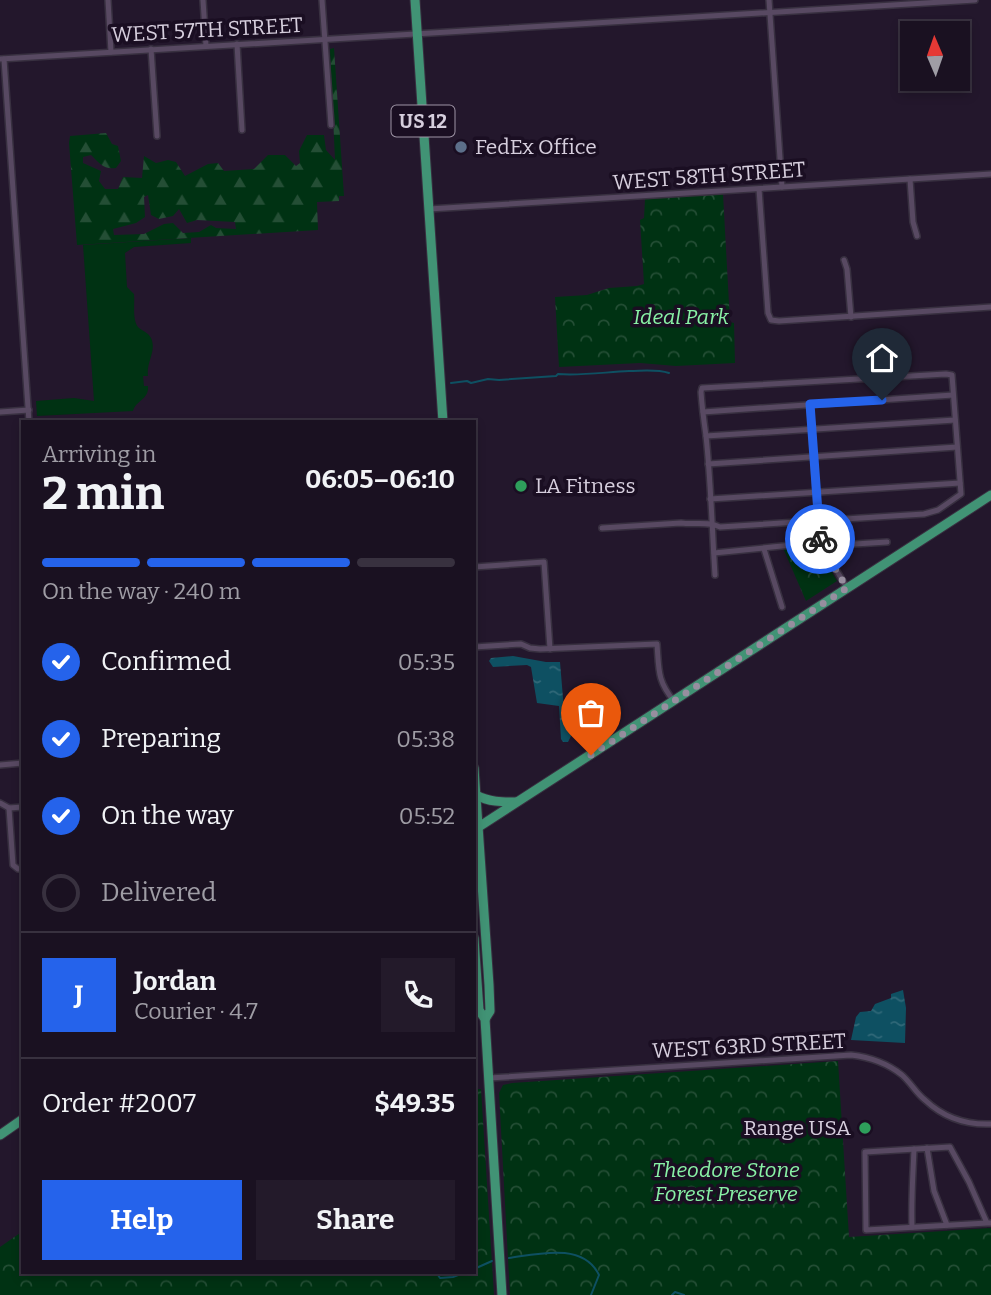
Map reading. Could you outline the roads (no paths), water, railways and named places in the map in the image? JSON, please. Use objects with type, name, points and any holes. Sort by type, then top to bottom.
[{"type":"main road","name":"US 12","points":[[415,0],[443,420]]},
{"type":"main road","points":[[476,829],[991,495]]},
{"type":"main road","points":[[476,794],[495,801],[516,802]]},
{"type":"main road","points":[[476,794],[476,829],[485,915],[490,1011],[485,1019]]},
{"type":"main road","points":[[476,967],[479,1010],[485,1019],[502,1295]]},
{"type":"main road","points":[[0,1135],[21,1120]]},
{"type":"street","points":[[108,0],[111,52]]},
{"type":"street","points":[[204,0],[206,46]]},
{"type":"street","points":[[322,0],[331,125]]},
{"type":"street","points":[[769,0],[782,187]]},
{"type":"street","name":"WEST 57TH STREET","points":[[2,59],[975,0]]},
{"type":"street","points":[[237,44],[242,130]]},
{"type":"street","points":[[0,49],[29,420]]},
{"type":"street","points":[[151,49],[157,136]]},
{"type":"street","name":"WEST 58TH STREET","points":[[429,209],[991,174]]},
{"type":"street","points":[[910,179],[913,222],[917,236]]},
{"type":"street","points":[[759,189],[768,313],[771,320],[991,307]]},
{"type":"street","points":[[844,260],[851,317]]},
{"type":"street","points":[[602,528],[681,523],[712,523],[720,527],[931,513],[938,510],[961,494],[951,375],[702,388],[702,412],[706,436],[710,499],[712,523],[714,553],[715,575]]},
{"type":"street","points":[[702,412],[953,395]]},
{"type":"street","points":[[810,404],[819,536],[822,547],[847,588]]},
{"type":"street","points":[[0,412],[29,410]]},
{"type":"street","points":[[706,436],[955,420]]},
{"type":"street","points":[[708,464],[957,447]]},
{"type":"street","points":[[710,499],[960,483]]},
{"type":"street","points":[[714,553],[812,543],[822,547],[887,542]]},
{"type":"street","points":[[764,549],[782,607]]},
{"type":"street","points":[[476,567],[544,562],[550,649]]},
{"type":"street","points":[[476,647],[521,644],[530,648],[550,649],[657,644],[660,679],[674,701]]},
{"type":"street","points":[[0,765],[21,763]]},
{"type":"street","points":[[0,803],[9,808],[21,807]]},
{"type":"street","points":[[9,808],[13,865],[21,869]]},
{"type":"street","name":"WEST 63RD STREET","points":[[488,1078],[847,1055],[891,1067],[923,1099],[952,1118],[977,1125],[991,1124]]},
{"type":"street","points":[[950,1147],[989,1223],[866,1230],[865,1152],[928,1148],[950,1147]]},
{"type":"street","points":[[928,1148],[934,1191],[947,1225]]},
{"type":"street","points":[[912,1227],[910,1198],[914,1149]]},
{"type":"water","points":[[513,656],[560,662],[564,710],[571,736],[568,742],[561,739],[559,706],[537,703],[531,667],[493,667],[489,661],[491,658]]},
{"type":"water","points":[[903,990],[906,1008],[905,1043],[851,1040],[856,1017],[860,1012],[871,1011],[875,1004]]},
{"type":"waterway","points":[[451,383],[558,374],[649,370],[669,373]]},
{"type":"waterway","points":[[509,1258],[546,1253],[571,1254],[582,1258],[592,1265],[599,1275],[591,1295]]},
{"type":"waterway","points":[[476,1268],[492,1261]]},
{"type":"waterway","points":[[437,1274],[440,1278],[461,1274]]},
{"type":"waterway","points":[[672,1295],[675,1292],[684,1295]]},
{"type":"place","name":"FedEx Office","points":[[461,147]]},
{"type":"place","name":"LA Fitness","points":[[521,486]]},
{"type":"place","name":"Range USA","points":[[865,1128]]},
{"type":"park label","name":"Ideal Park","points":[[681,317]]},
{"type":"park label","name":"Theodore Stone Forest Preserve","points":[[726,1182]]}]
